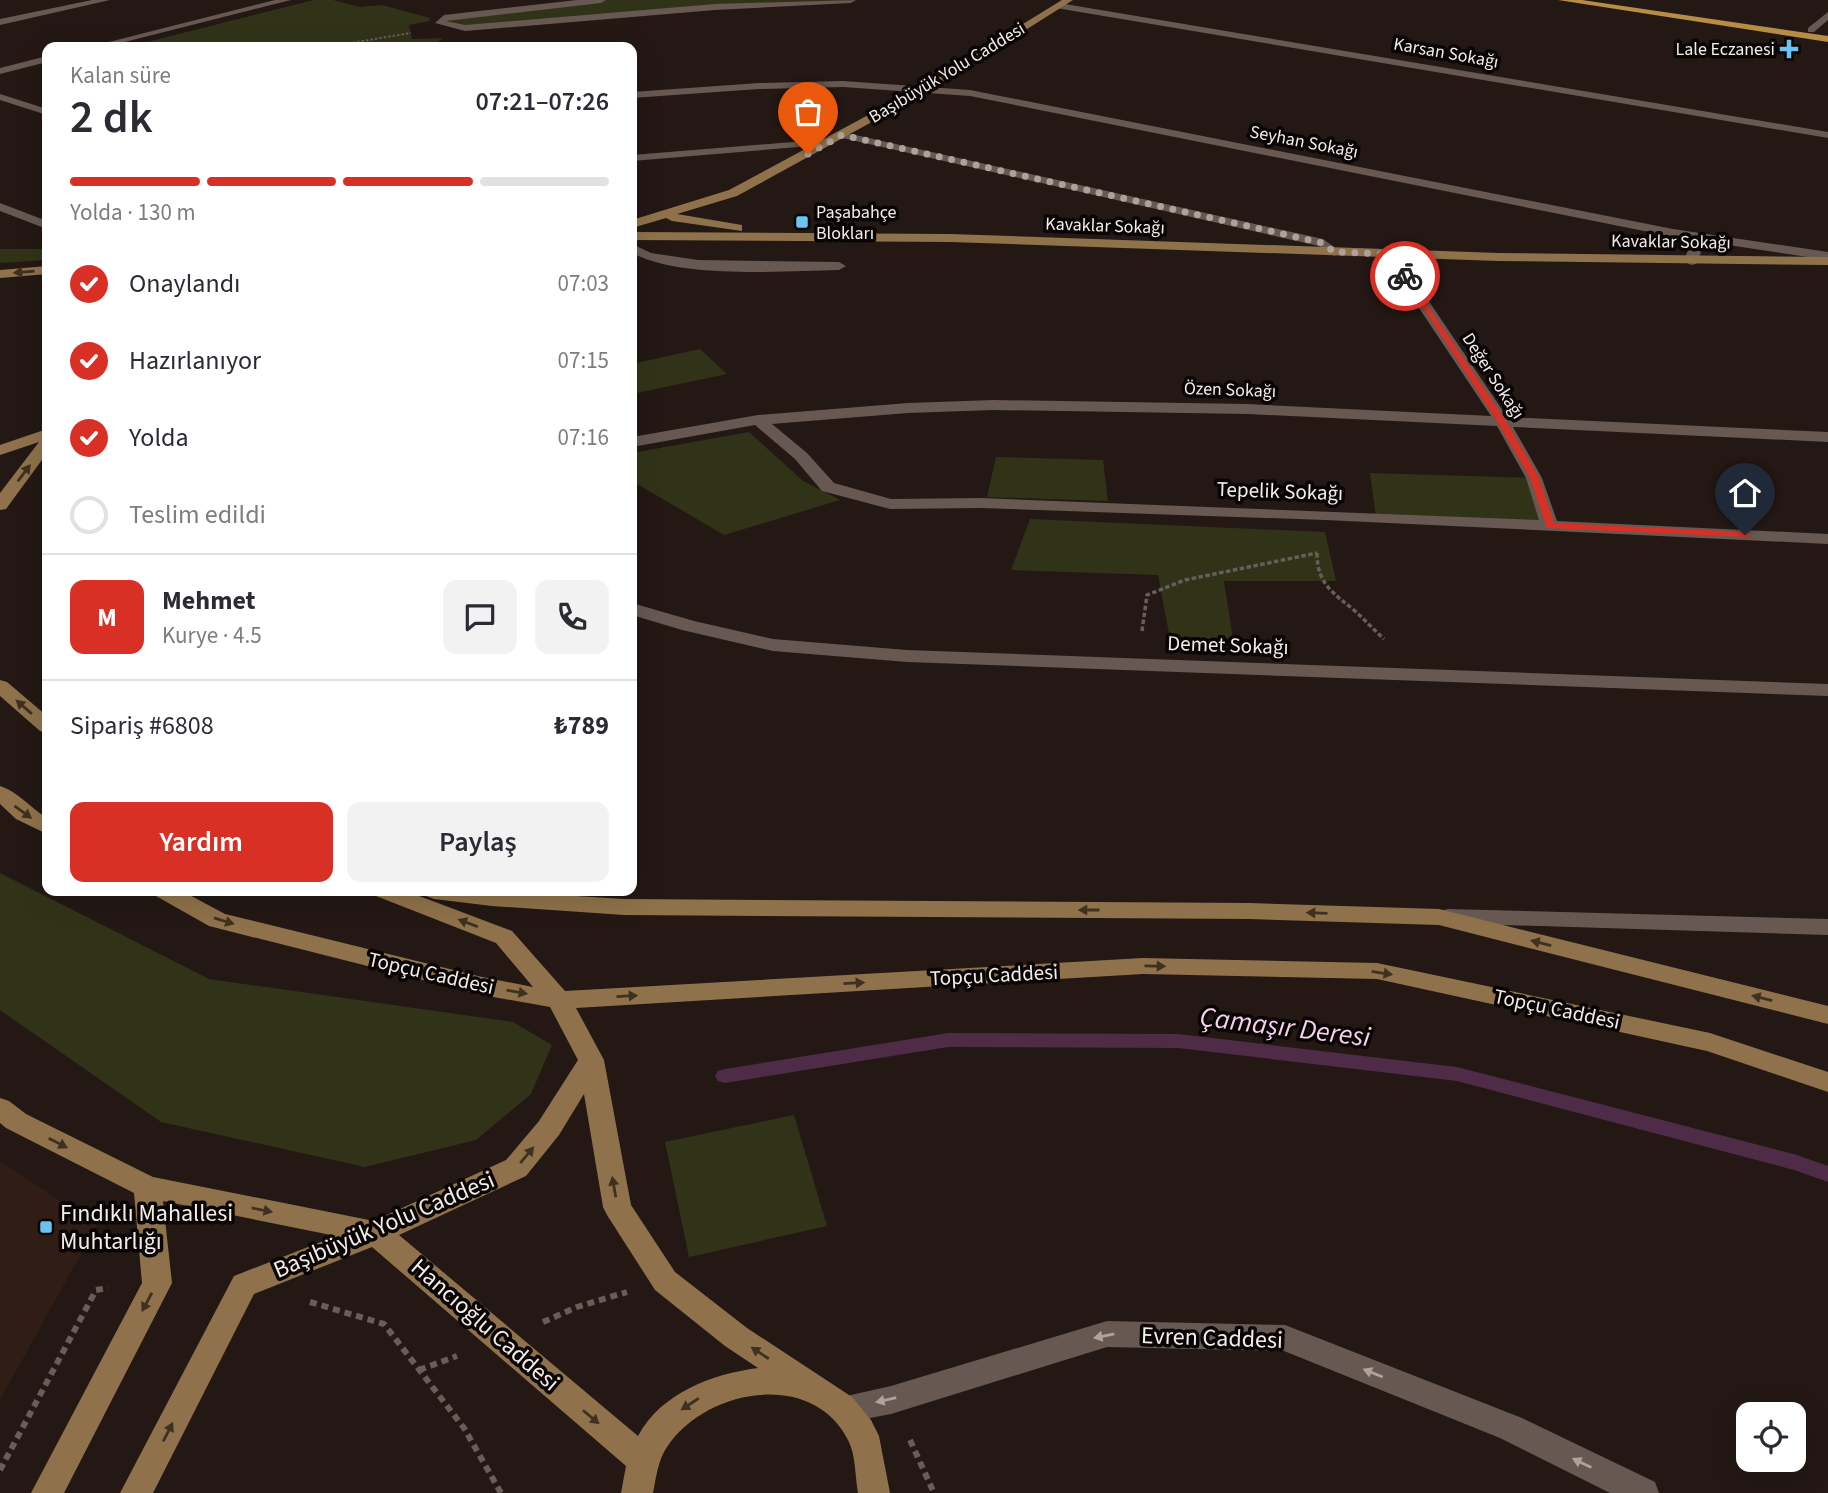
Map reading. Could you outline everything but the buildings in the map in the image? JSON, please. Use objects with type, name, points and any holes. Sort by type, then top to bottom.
[{"type":"main road","points":[[1563,0],[1828,39]]},
{"type":"main road","points":[[1609,0],[1828,32]]},
{"type":"street","points":[[0,22],[105,0]]},
{"type":"street","points":[[114,42],[286,0]]},
{"type":"street","points":[[601,0],[444,18],[440,23],[466,29],[715,7],[851,0]]},
{"type":"street","name":"Başıbüyük Yolu Caddesi","points":[[637,223],[733,193],[928,87],[1063,3]]},
{"type":"street","name":"Karsan Sokağı","points":[[1063,3],[1828,135]]},
{"type":"street","points":[[1811,30],[1828,15]]},
{"type":"street","points":[[0,71],[42,60]]},
{"type":"street","name":"Seyhan Sokağı","points":[[637,95],[813,85],[928,87],[970,93],[1673,233],[1828,258]]},
{"type":"street","points":[[0,97],[42,110]]},
{"type":"street","points":[[637,158],[836,139],[1323,243],[1334,252]]},
{"type":"street","points":[[730,226],[722,210],[733,193]]},
{"type":"street","points":[[0,207],[42,223]]},
{"type":"street","points":[[663,216],[730,226],[752,233],[832,238]]},
{"type":"street","points":[[663,216],[677,232],[696,237]]},
{"type":"street","points":[[1673,233],[1688,241],[1695,250],[1691,261]]},
{"type":"street","name":"Kavaklar Sokağı","points":[[637,236],[949,238],[1390,254],[1691,261],[1828,258]]},
{"type":"street","points":[[637,252],[646,258],[677,262],[839,266]]},
{"type":"street","name":"Değer Sokağı","points":[[1390,254],[1502,421],[1534,478],[1550,526]]},
{"type":"street","points":[[0,274],[42,270]]},
{"type":"street","name":"Özen Sokağı","points":[[637,441],[758,420],[908,408],[993,405],[1247,409],[1828,437]]},
{"type":"street","name":"Tepelik Sokağı","points":[[758,420],[800,456],[828,486],[890,503],[981,503],[1325,515],[1828,539]]},
{"type":"street","points":[[0,450],[42,436]]},
{"type":"street","points":[[0,505],[42,449]]},
{"type":"street","name":"Demet Sokağı","points":[[637,610],[689,626],[773,645],[906,656],[1828,690]]},
{"type":"street","points":[[0,686],[42,723]]},
{"type":"street","points":[[0,793],[24,814],[42,824]]},
{"type":"street","name":"Topçu Caddesi","points":[[172,896],[217,920],[482,986],[559,1000],[1143,966],[1377,971],[1710,1042],[1828,1082]]},
{"type":"street","points":[[397,896],[504,937],[559,1000],[591,1060],[617,1207],[665,1281],[736,1338],[844,1409],[862,1432],[874,1493]]},
{"type":"street","points":[[501,896],[624,907],[1250,911],[1828,928]]},
{"type":"street","points":[[1439,917],[1828,1015]]},
{"type":"street","name":"Başıbüyük Yolu Caddesi","points":[[136,1493],[244,1285],[376,1233],[516,1168],[549,1128],[591,1060]]},
{"type":"street","points":[[0,1108],[16,1121],[147,1187],[157,1283],[47,1493]]},
{"type":"street","name":"Hancıoğlu Caddesi","points":[[147,1187],[376,1233],[643,1460]]},
{"type":"street","name":"Evren Caddesi","points":[[844,1409],[891,1399],[1107,1334],[1285,1338],[1511,1428],[1643,1493]]},
{"type":"street","points":[[637,1493],[643,1460],[659,1430],[685,1406],[716,1389],[750,1380],[784,1381],[817,1391]]},
{"type":"path","points":[[357,42],[450,27]]},
{"type":"path","points":[[1325,515],[1317,566],[1329,591],[1354,610],[1392,648],[1434,676]]},
{"type":"path","points":[[1117,664],[1141,636],[1147,595],[1185,580],[1317,553]]},
{"type":"path","points":[[0,1469],[96,1290]]},
{"type":"path","points":[[298,1298],[384,1324],[464,1428],[500,1493]]},
{"type":"path","points":[[891,1399],[934,1493]]},
{"type":"shaded area","points":[[0,1161],[97,1225],[0,1400]]},
{"type":"green space","points":[[314,0],[333,0],[360,7],[382,5],[430,18],[429,21],[409,25],[412,39],[443,38],[438,42],[147,42]]},
{"type":"green space","points":[[601,0],[851,0],[450,27],[444,18]]},
{"type":"green space","points":[[0,249],[42,249],[42,260],[0,263]]},
{"type":"green space","points":[[700,349],[727,374],[637,393],[637,363]]},
{"type":"green space","points":[[749,432],[803,481],[840,500],[724,535],[637,484],[637,452]]},
{"type":"green space","points":[[996,457],[1103,460],[1108,501],[987,497]]},
{"type":"green space","points":[[1370,473],[1534,478],[1550,526],[1376,517]]},
{"type":"green space","points":[[1030,519],[1325,532],[1336,581],[1224,581],[1233,639],[1170,639],[1158,575],[1011,570]]},
{"type":"green space","points":[[0,873],[209,979],[513,1022],[552,1045],[531,1094],[476,1140],[365,1167],[161,1122],[0,1010]]},
{"type":"green space","points":[[794,1115],[827,1226],[689,1257],[665,1142]]},
{"type":"waterway","name":"Çamaşır Deresi","points":[[725,1076],[948,1040],[1178,1041],[1457,1074],[1797,1163],[1828,1174]]},
{"type":"way so far","points":[[808,154],[842,135],[1323,243],[1334,252],[1390,254],[1405,276]]},
{"type":"place","name":"Lale Eczanesi","points":[[1789,49]]},
{"type":"place","name":"Paşabahçe Blokları","points":[[802,222]]},
{"type":"place","name":"Fındıklı Mahallesi Muhtarlığı","points":[[46,1227]]},
{"type":"route","points":[[1405,276],[1502,421],[1534,478],[1550,526],[1745,535]]}]
